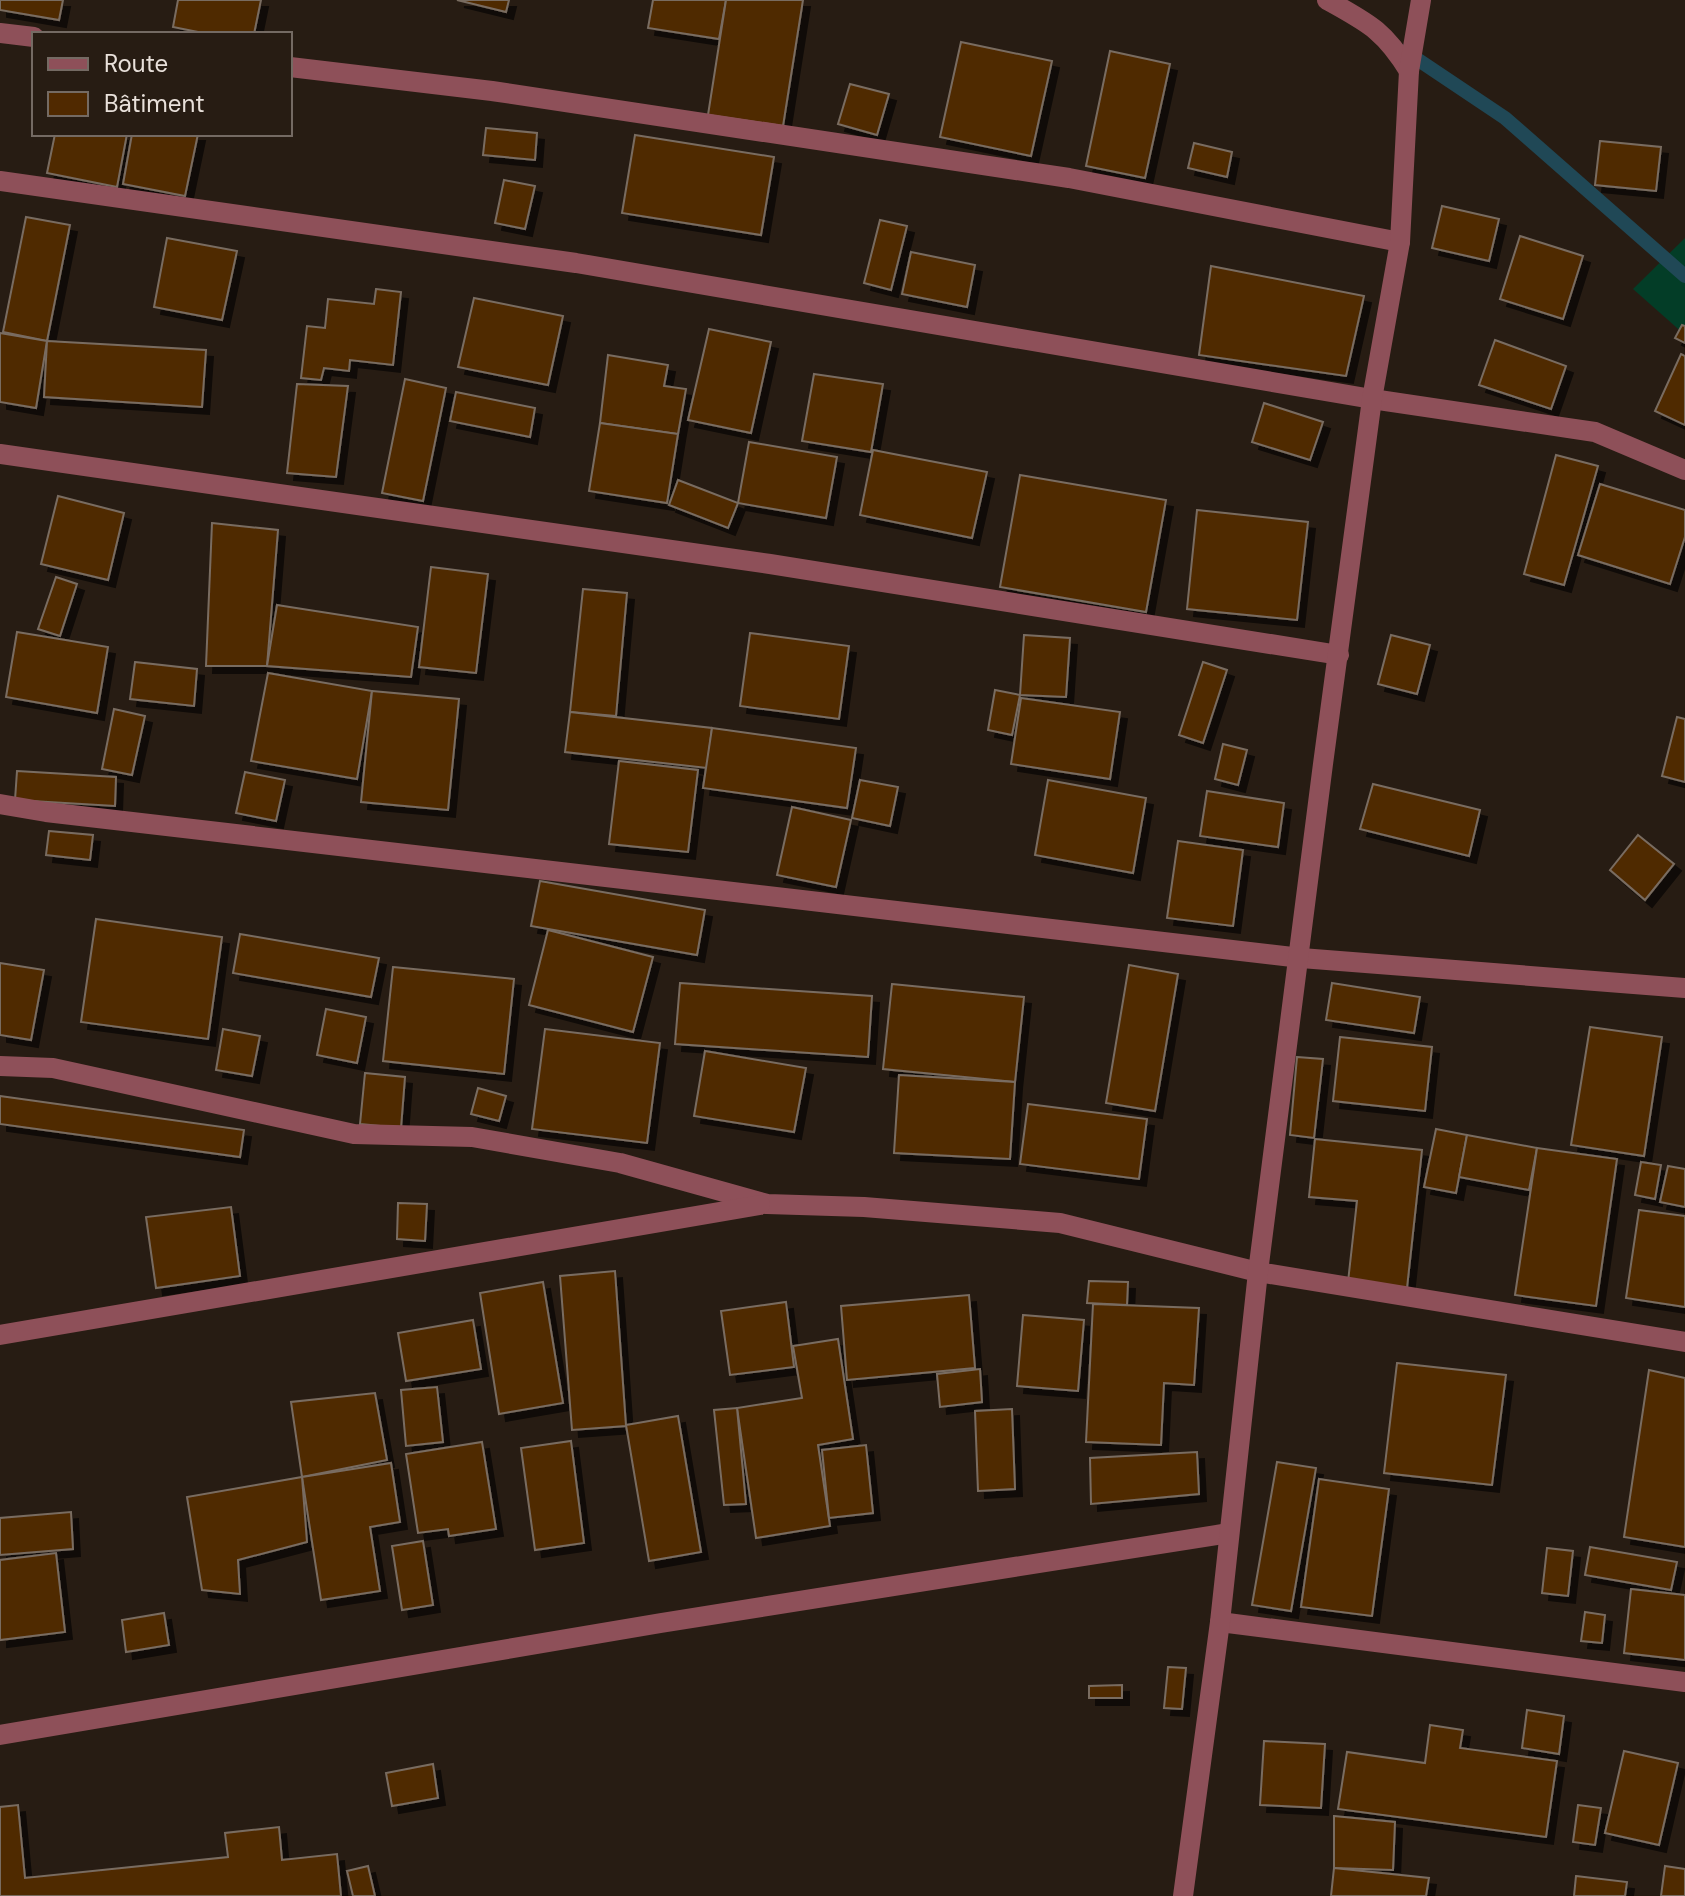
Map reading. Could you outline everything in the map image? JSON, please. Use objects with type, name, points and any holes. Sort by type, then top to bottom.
[{"type":"street","points":[[1327,0],[1373,26],[1390,40],[1409,71]]},
{"type":"street","points":[[1183,1896],[1220,1622],[1258,1272],[1372,399],[1400,242],[1409,71],[1421,0]]},
{"type":"street","points":[[0,33],[32,37]]},
{"type":"street","points":[[292,67],[492,91],[1069,178],[1400,242]]},
{"type":"street","points":[[0,181],[576,263],[1372,399],[1595,432],[1685,470]]},
{"type":"street","points":[[0,454],[770,564],[1339,655]]},
{"type":"street","points":[[0,804],[46,812],[1301,958],[1685,988]]},
{"type":"street","points":[[0,1066],[53,1068],[354,1134],[472,1137],[620,1163],[767,1204]]},
{"type":"street","points":[[0,1335],[767,1204],[864,1207],[1060,1223],[1258,1272],[1685,1342]]},
{"type":"street","points":[[0,1735],[661,1623],[1229,1533]]},
{"type":"street","points":[[1220,1622],[1685,1682]]},
{"type":"green space","points":[[1685,238],[1685,335],[1633,289]]},
{"type":"building","points":[[0,0],[63,0],[59,20],[0,10]]},
{"type":"building","points":[[178,0],[261,0],[254,32],[198,32],[173,27]]},
{"type":"building","points":[[457,0],[509,0],[506,12]]},
{"type":"building","points":[[653,0],[726,0],[719,39],[648,28]]},
{"type":"building","points":[[726,0],[803,0],[783,126],[708,115]]},
{"type":"building","points":[[961,42],[1052,61],[1031,156],[940,137]]},
{"type":"building","points":[[1110,51],[1170,64],[1145,178],[1086,166]]},
{"type":"building","points":[[850,84],[889,94],[877,135],[838,124]]},
{"type":"building","points":[[486,128],[537,133],[535,160],[483,155]]},
{"type":"building","points":[[635,135],[774,157],[761,235],[622,213]]},
{"type":"building","points":[[55,136],[127,136],[117,187],[47,173]]},
{"type":"building","points":[[132,136],[198,136],[185,196],[123,184]]},
{"type":"building","points":[[1600,141],[1661,147],[1656,191],[1595,185]]},
{"type":"building","points":[[1194,143],[1232,152],[1227,177],[1188,168]]},
{"type":"building","points":[[504,180],[535,186],[525,229],[495,223]]},
{"type":"building","points":[[1442,206],[1499,219],[1489,261],[1432,248]]},
{"type":"building","points":[[26,217],[70,225],[47,341],[3,332]]},
{"type":"building","points":[[880,220],[907,226],[891,290],[864,283]]},
{"type":"building","points":[[1520,236],[1583,256],[1563,319],[1500,299]]},
{"type":"building","points":[[167,238],[237,251],[222,320],[154,307]]},
{"type":"building","points":[[911,252],[975,265],[967,307],[902,294]]},
{"type":"building","points":[[1211,266],[1364,296],[1346,376],[1199,355]]},
{"type":"building","points":[[376,289],[401,292],[393,365],[350,360],[349,371],[324,368],[321,380],[301,378],[307,326],[325,328],[328,299],[374,304]]},
{"type":"building","points":[[474,298],[563,316],[548,385],[458,367]]},
{"type":"building","points":[[1682,325],[1685,326],[1685,343],[1675,338]]},
{"type":"building","points":[[709,329],[771,342],[751,433],[688,420]]},
{"type":"building","points":[[0,333],[47,341],[36,408],[0,402]]},
{"type":"building","points":[[1495,340],[1566,366],[1551,409],[1479,385]]},
{"type":"building","points":[[47,341],[206,350],[202,407],[44,397]]},
{"type":"building","points":[[1681,354],[1685,356],[1685,425],[1655,411]]},
{"type":"building","points":[[608,355],[668,365],[664,386],[686,389],[678,434],[600,423]]},
{"type":"building","points":[[814,374],[883,384],[871,452],[802,441]]},
{"type":"building","points":[[405,379],[446,388],[423,501],[382,493]]},
{"type":"building","points":[[297,384],[348,386],[336,477],[287,473]]},
{"type":"building","points":[[456,392],[535,408],[530,437],[450,421]]},
{"type":"building","points":[[1264,403],[1323,422],[1310,460],[1252,442]]},
{"type":"building","points":[[600,423],[678,434],[667,503],[589,491]]},
{"type":"building","points":[[749,442],[837,457],[826,518],[738,503]]},
{"type":"building","points":[[873,450],[987,472],[972,538],[860,515]]},
{"type":"building","points":[[1556,455],[1598,466],[1564,585],[1524,574]]},
{"type":"building","points":[[1020,475],[1166,500],[1146,612],[1000,587]]},
{"type":"building","points":[[678,480],[738,503],[728,528],[669,505]]},
{"type":"building","points":[[1600,484],[1685,510],[1685,537],[1670,584],[1578,555]]},
{"type":"building","points":[[58,496],[124,513],[108,580],[41,564]]},
{"type":"building","points":[[1197,510],[1308,522],[1297,620],[1187,609]]},
{"type":"building","points":[[212,523],[278,530],[267,666],[206,666]]},
{"type":"building","points":[[431,567],[488,574],[476,673],[419,667]]},
{"type":"building","points":[[56,577],[77,584],[60,636],[38,629]]},
{"type":"building","points":[[583,589],[627,593],[616,716],[570,712]]},
{"type":"building","points":[[277,605],[418,627],[411,677],[267,666]]},
{"type":"building","points":[[17,632],[108,647],[97,713],[6,697]]},
{"type":"building","points":[[750,633],[849,646],[839,719],[740,706]]},
{"type":"building","points":[[1024,635],[1070,638],[1066,697],[1020,695]]},
{"type":"building","points":[[1391,635],[1430,645],[1417,694],[1378,684]]},
{"type":"building","points":[[135,662],[197,669],[194,706],[130,699]]},
{"type":"building","points":[[1203,662],[1227,670],[1203,743],[1179,735]]},
{"type":"building","points":[[268,673],[372,691],[357,779],[251,761]]},
{"type":"building","points":[[995,690],[1020,695],[1012,735],[988,730]]},
{"type":"building","points":[[372,691],[459,699],[448,810],[361,802]]},
{"type":"building","points":[[1021,698],[1120,712],[1110,779],[1011,764]]},
{"type":"building","points":[[114,709],[145,716],[132,775],[102,769]]},
{"type":"building","points":[[570,712],[712,728],[707,768],[565,752]]},
{"type":"building","points":[[1677,717],[1685,719],[1685,782],[1662,776]]},
{"type":"building","points":[[712,728],[856,748],[847,808],[703,788]]},
{"type":"building","points":[[1223,744],[1247,750],[1238,785],[1215,779]]},
{"type":"building","points":[[619,761],[698,770],[688,852],[609,844]]},
{"type":"building","points":[[17,771],[116,777],[115,806],[15,800]]},
{"type":"building","points":[[245,772],[285,780],[276,821],[236,813]]},
{"type":"building","points":[[860,780],[898,787],[890,826],[852,818]]},
{"type":"building","points":[[1048,780],[1146,798],[1133,873],[1035,855]]},
{"type":"building","points":[[1373,784],[1480,810],[1469,856],[1360,829]]},
{"type":"building","points":[[1207,791],[1284,803],[1278,847],[1200,836]]},
{"type":"building","points":[[792,807],[851,820],[836,887],[777,875]]},
{"type":"building","points":[[49,831],[93,835],[90,860],[46,855]]},
{"type":"building","points":[[1638,835],[1674,864],[1645,900],[1610,870]]},
{"type":"building","points":[[1178,841],[1243,850],[1233,926],[1167,918]]},
{"type":"building","points":[[540,881],[705,910],[697,955],[531,926]]},
{"type":"building","points":[[96,919],[222,937],[208,1039],[81,1022]]},
{"type":"building","points":[[548,930],[653,957],[633,1032],[529,1005]]},
{"type":"building","points":[[240,934],[379,958],[371,997],[233,973]]},
{"type":"building","points":[[0,963],[44,970],[31,1040],[0,1035]]},
{"type":"building","points":[[1129,965],[1178,974],[1155,1111],[1106,1103]]},
{"type":"building","points":[[393,967],[514,979],[504,1074],[383,1061]]},
{"type":"building","points":[[680,983],[872,996],[868,1057],[675,1044]]},
{"type":"building","points":[[1332,983],[1420,997],[1414,1033],[1326,1020]]},
{"type":"building","points":[[892,984],[1024,997],[1015,1082],[883,1069]]},
{"type":"building","points":[[326,1009],[366,1017],[357,1063],[317,1055]]},
{"type":"building","points":[[1590,1027],[1662,1037],[1644,1156],[1571,1145]]},
{"type":"building","points":[[223,1029],[260,1036],[252,1076],[216,1070]]},
{"type":"building","points":[[545,1029],[660,1043],[647,1143],[532,1129]]},
{"type":"building","points":[[1340,1037],[1432,1047],[1425,1111],[1333,1101]]},
{"type":"building","points":[[705,1051],[806,1068],[794,1132],[694,1116]]},
{"type":"building","points":[[1297,1057],[1323,1059],[1314,1138],[1290,1135]]},
{"type":"building","points":[[365,1073],[405,1077],[401,1128],[360,1124]]},
{"type":"building","points":[[899,1075],[1015,1082],[1010,1159],[894,1153]]},
{"type":"building","points":[[478,1088],[506,1096],[499,1121],[471,1114]]},
{"type":"building","points":[[0,1096],[244,1130],[240,1157],[0,1124]]},
{"type":"building","points":[[1028,1104],[1147,1119],[1139,1179],[1020,1164]]},
{"type":"building","points":[[1436,1129],[1467,1135],[1456,1193],[1424,1187]]},
{"type":"building","points":[[1467,1135],[1537,1148],[1529,1190],[1459,1177]]},
{"type":"building","points":[[1315,1139],[1422,1150],[1407,1288],[1348,1282],[1357,1201],[1309,1197]]},
{"type":"building","points":[[1537,1148],[1617,1159],[1596,1306],[1515,1295]]},
{"type":"building","points":[[1641,1162],[1661,1165],[1655,1199],[1635,1195]]},
{"type":"building","points":[[1668,1166],[1685,1169],[1685,1207],[1660,1202]]},
{"type":"building","points":[[398,1203],[427,1204],[425,1241],[397,1239]]},
{"type":"building","points":[[231,1207],[240,1276],[156,1288],[146,1217]]},
{"type":"building","points":[[1639,1210],[1685,1216],[1685,1307],[1626,1298]]},
{"type":"building","points":[[615,1271],[626,1426],[572,1430],[560,1276]]},
{"type":"building","points":[[1089,1281],[1128,1282],[1127,1305],[1087,1303]]},
{"type":"building","points":[[543,1282],[563,1403],[499,1414],[480,1293]]},
{"type":"building","points":[[969,1295],[975,1368],[847,1380],[841,1306]]},
{"type":"building","points":[[786,1302],[794,1367],[730,1375],[721,1311]]},
{"type":"building","points":[[1093,1304],[1199,1308],[1194,1385],[1164,1383],[1161,1445],[1086,1442]]},
{"type":"building","points":[[1023,1315],[1084,1320],[1078,1391],[1017,1386]]},
{"type":"building","points":[[473,1320],[481,1369],[406,1381],[398,1333]]},
{"type":"building","points":[[838,1339],[853,1439],[818,1445],[830,1526],[756,1538],[737,1408],[802,1398],[793,1346]]},
{"type":"building","points":[[1397,1363],[1506,1375],[1492,1485],[1384,1473]]},
{"type":"building","points":[[980,1369],[982,1402],[940,1407],[937,1374]]},
{"type":"building","points":[[1649,1370],[1685,1378],[1685,1547],[1624,1537]]},
{"type":"building","points":[[437,1387],[443,1442],[406,1446],[401,1390]]},
{"type":"building","points":[[375,1393],[387,1460],[302,1477],[291,1402]]},
{"type":"building","points":[[737,1408],[746,1504],[724,1505],[714,1410]]},
{"type":"building","points":[[1012,1409],[1015,1489],[978,1491],[975,1411]]},
{"type":"building","points":[[678,1416],[701,1552],[649,1561],[626,1425]]},
{"type":"building","points":[[571,1441],[584,1543],[535,1550],[521,1448]]},
{"type":"building","points":[[482,1442],[496,1529],[449,1536],[448,1529],[418,1533],[406,1454]]},
{"type":"building","points":[[866,1445],[873,1513],[829,1518],[822,1450]]},
{"type":"building","points":[[1197,1452],[1199,1494],[1091,1504],[1090,1458]]},
{"type":"building","points":[[1277,1462],[1316,1468],[1291,1611],[1252,1605]]},
{"type":"building","points":[[391,1463],[400,1522],[370,1527],[380,1591],[321,1600],[302,1477]]},
{"type":"building","points":[[302,1477],[307,1542],[238,1560],[240,1594],[202,1590],[187,1497]]},
{"type":"building","points":[[1319,1479],[1389,1489],[1372,1616],[1301,1607]]},
{"type":"building","points":[[71,1512],[73,1549],[0,1555],[0,1518]]},
{"type":"building","points":[[423,1541],[433,1605],[402,1610],[392,1546]]},
{"type":"building","points":[[1590,1547],[1677,1562],[1671,1590],[1585,1575]]},
{"type":"building","points":[[1547,1548],[1573,1551],[1568,1596],[1542,1593]]},
{"type":"building","points":[[56,1553],[65,1632],[0,1640],[0,1560]]},
{"type":"building","points":[[1631,1589],[1685,1595],[1685,1660],[1624,1653]]},
{"type":"building","points":[[1585,1612],[1605,1615],[1602,1643],[1581,1641]]},
{"type":"building","points":[[164,1613],[169,1645],[126,1652],[122,1620]]},
{"type":"building","points":[[1168,1667],[1186,1668],[1182,1709],[1164,1708]]},
{"type":"building","points":[[1122,1685],[1122,1698],[1089,1698],[1089,1686]]},
{"type":"building","points":[[1527,1710],[1564,1716],[1559,1754],[1522,1748]]},
{"type":"building","points":[[1430,1725],[1463,1730],[1460,1748],[1557,1761],[1546,1837],[1338,1809],[1347,1752],[1425,1763]]},
{"type":"building","points":[[1264,1741],[1325,1744],[1321,1808],[1260,1805]]},
{"type":"building","points":[[1624,1751],[1678,1763],[1659,1845],[1605,1833]]},
{"type":"building","points":[[433,1764],[438,1798],[392,1806],[386,1773]]},
{"type":"building","points":[[18,1805],[25,1878],[228,1857],[225,1833],[279,1827],[282,1860],[337,1854],[341,1896],[0,1896],[0,1807]]},
{"type":"building","points":[[1578,1805],[1601,1808],[1595,1845],[1573,1842]]},
{"type":"building","points":[[1334,1816],[1395,1822],[1393,1870],[1334,1868]]},
{"type":"building","points":[[368,1866],[375,1896],[353,1896],[347,1871]]},
{"type":"building","points":[[1665,1866],[1685,1869],[1685,1896],[1661,1896]]},
{"type":"building","points":[[1334,1868],[1429,1878],[1426,1896],[1331,1896]]},
{"type":"building","points":[[1576,1876],[1627,1882],[1625,1896],[1574,1896]]},
{"type":"waterway","points":[[1405,51],[1505,118],[1685,276]]}]
